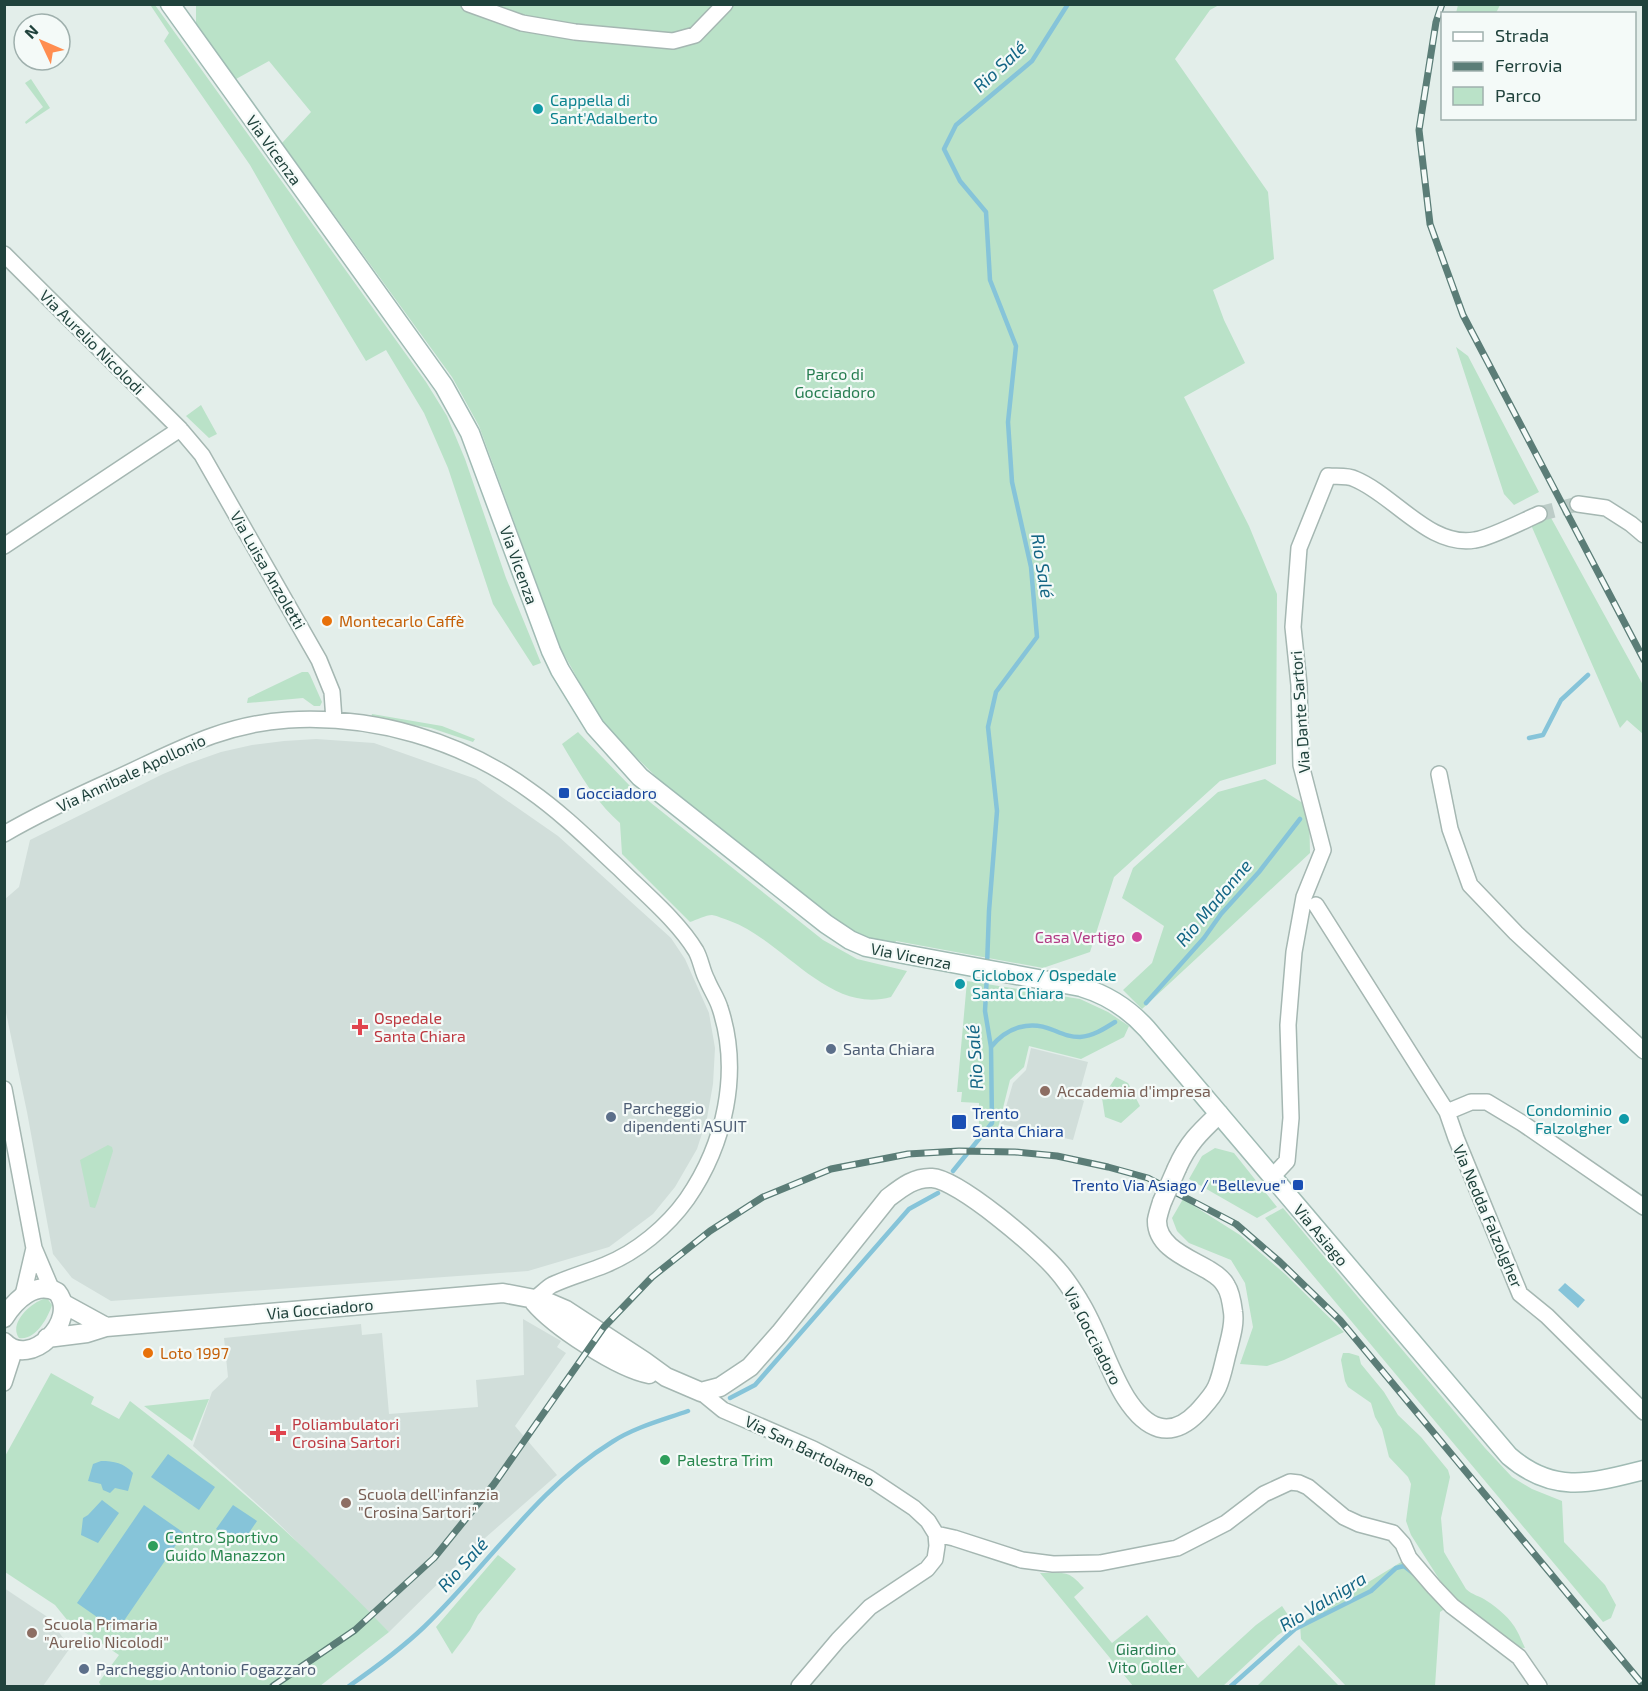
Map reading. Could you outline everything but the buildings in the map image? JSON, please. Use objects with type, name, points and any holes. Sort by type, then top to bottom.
[{"type":"main road","name":"Via Vicenza","points":[[170,4],[457,407],[470,433],[551,651],[595,727],[626,763],[655,790],[826,924],[856,943],[896,954],[998,972]]},
{"type":"main road","name":"Via Asiago","points":[[998,972],[1082,987],[1126,1008],[1147,1029],[1490,1435],[1517,1463],[1539,1476],[1575,1484],[1601,1481],[1644,1470]]},
{"type":"main road","name":"Via Gocciadoro","points":[[701,1392],[720,1387],[750,1367],[888,1198],[902,1187],[918,1179],[930,1177],[940,1179],[968,1195],[1023,1238],[1058,1270],[1080,1302],[1117,1384],[1142,1418],[1154,1427],[1170,1430],[1184,1425],[1208,1401],[1217,1387],[1232,1331],[1234,1313],[1226,1285],[1216,1275],[1182,1256],[1168,1245],[1160,1234],[1157,1221],[1162,1202],[1185,1149],[1198,1133],[1219,1114]]},
{"type":"main road","points":[[4,1318],[23,1295],[43,1287],[51,1288],[62,1297],[64,1304],[62,1320],[47,1338]]},
{"type":"main road","name":"Via Gocciadoro","points":[[10,1345],[31,1349],[47,1338],[87,1333],[106,1327],[489,1293],[511,1294],[532,1300]]},
{"type":"main road","points":[[532,1300],[572,1335],[602,1354],[643,1373],[666,1377],[701,1392]]},
{"type":"main road","points":[[64,1304],[106,1327]]},
{"type":"street","points":[[469,4],[522,23],[575,32],[673,41],[695,35],[725,4]]},
{"type":"street","name":"Via Aurelio Nicolodi","points":[[4,254],[180,429]]},
{"type":"street","points":[[4,546],[180,429]]},
{"type":"street","name":"Via Luisa Anzoletti","points":[[180,429],[202,455],[320,660],[332,692],[334,720]]},
{"type":"street","name":"Via Dante Sartori","points":[[1272,1177],[1287,1161],[1291,1118],[1288,1025],[1294,951],[1304,897],[1323,849],[1301,765],[1299,685],[1293,627],[1299,548],[1309,519],[1328,477],[1353,477],[1378,491],[1411,517],[1451,540],[1476,540],[1539,514]]},
{"type":"street","points":[[1578,504],[1606,508],[1644,535]]},
{"type":"street","name":"Via Annibale Apollonio","points":[[4,834],[196,740],[250,725],[287,720],[334,720],[411,732],[451,746],[491,765],[528,788],[578,830],[653,902],[686,937],[697,953],[706,980],[720,1006],[727,1034],[729,1058],[727,1106],[712,1155],[687,1199],[651,1237],[631,1252],[608,1264],[553,1285],[532,1300]]},
{"type":"street","points":[[1439,774],[1450,829],[1470,885],[1516,933],[1644,1052]]},
{"type":"street","name":"Via Nedda Falzolgher","points":[[1316,905],[1447,1112],[1521,1294],[1547,1316],[1644,1412]]},
{"type":"street","points":[[4,1089],[34,1248],[51,1288]]},
{"type":"street","points":[[1447,1112],[1471,1102],[1487,1102],[1522,1123],[1644,1207]]},
{"type":"street","points":[[23,1295],[34,1248]]},
{"type":"street","points":[[4,1383],[10,1345]]},
{"type":"street","name":"Via San Bartolameo","points":[[701,1392],[723,1410],[813,1449],[870,1478],[914,1508],[928,1521],[936,1534]]},
{"type":"street","points":[[800,1686],[838,1640],[870,1607],[927,1569],[935,1559],[936,1534],[1022,1560],[1053,1564],[1100,1563],[1177,1548],[1227,1523],[1248,1499],[1290,1482],[1299,1483],[1316,1493],[1344,1517],[1359,1524],[1393,1533],[1403,1544],[1410,1558],[1452,1606],[1519,1658],[1539,1686]]},
{"type":"shaded area","name":"Ospedale Santa Chiara","points":[[316,739],[374,743],[476,779],[558,836],[671,938],[685,959],[709,1013],[715,1048],[713,1084],[707,1118],[697,1149],[675,1187],[653,1214],[609,1247],[528,1271],[111,1301],[72,1278],[53,1254],[5,1008],[4,900],[19,887],[30,840],[187,764],[221,752],[252,745]]},
{"type":"shaded area","name":"Accademia d'impresa","points":[[1031,1048],[1088,1062],[1078,1098],[1084,1101],[1073,1140],[1001,1124],[1013,1083],[1026,1070]]},
{"type":"shaded area","points":[[523,1319],[561,1341],[557,1347],[566,1353],[515,1426],[557,1475],[477,1545],[389,1632],[274,1519],[193,1446],[212,1392],[228,1377],[224,1338],[361,1324],[362,1335],[382,1333],[389,1414],[478,1407],[476,1380],[524,1375]]},
{"type":"shaded area","name":"Scuola Primaria \"Aurelio Nicolodi\"","points":[[4,1588],[49,1618],[70,1648],[43,1686],[5,1686]]},
{"type":"green space","points":[[1458,4],[1500,5],[1496,12],[1456,12]]},
{"type":"green space","points":[[152,5],[155,5],[426,382],[447,416],[465,459],[506,578],[541,663],[533,666],[493,604],[448,468],[424,413],[386,350],[366,361],[250,165],[164,41],[169,33]]},
{"type":"green space","name":"Parco di Gocciadoro","points":[[196,5],[1219,5],[1210,10],[1175,59],[1268,192],[1274,259],[1213,290],[1224,320],[1245,363],[1184,397],[1249,526],[1277,594],[1276,764],[1220,781],[1114,877],[1090,952],[1043,968],[896,941],[893,949],[876,944],[833,918],[677,797],[603,725],[560,647],[479,426],[452,377],[282,143],[311,112],[269,61],[236,79],[196,25]]},
{"type":"green space","points":[[31,79],[50,108],[26,124],[25,122],[43,107],[25,83]]},
{"type":"green space","points":[[1456,347],[1468,356],[1539,492],[1514,505],[1504,494]]},
{"type":"green space","points":[[201,405],[217,434],[209,438],[186,416]]},
{"type":"green space","points":[[1550,516],[1643,685],[1643,734],[1627,720],[1620,728],[1531,525]]},
{"type":"green space","points":[[302,672],[308,672],[310,675],[322,702],[320,706],[314,706],[303,698],[247,703],[248,698]]},
{"type":"green space","points":[[372,714],[442,726],[475,739],[473,742],[431,728],[371,718]]},
{"type":"green space","points":[[578,732],[631,787],[823,940],[857,959],[907,971],[891,997],[868,1000],[847,995],[827,986],[750,930],[714,915],[690,922],[622,854],[620,823],[595,796],[562,744]]},
{"type":"green space","points":[[1265,779],[1309,807],[1310,853],[1142,1009],[1123,990],[1152,963],[1164,926],[1122,898],[1133,868],[1218,792]]},
{"type":"green space","points":[[967,981],[1080,999],[1108,1012],[1129,1026],[1124,1037],[1081,1059],[1029,1046],[1024,1067],[1010,1080],[998,1128],[979,1127],[979,1103],[961,1102],[962,1092],[957,1092]]},
{"type":"green space","points":[[1116,1077],[1128,1083],[1140,1106],[1121,1123],[1105,1117],[1102,1098]]},
{"type":"green space","points":[[108,1145],[113,1151],[95,1208],[90,1207],[80,1160]]},
{"type":"green space","points":[[1215,1148],[1234,1153],[1277,1207],[1257,1218],[1189,1179],[1202,1156]]},
{"type":"green space","points":[[1183,1199],[1240,1235],[1285,1274],[1344,1332],[1267,1366],[1240,1364],[1253,1327],[1245,1283],[1231,1260],[1189,1243],[1177,1231],[1172,1218]]},
{"type":"green space","points":[[1283,1208],[1512,1477],[1532,1489],[1562,1501],[1564,1542],[1605,1585],[1616,1605],[1611,1618],[1603,1622],[1265,1218]]},
{"type":"green space","points":[[47,1298],[52,1305],[40,1328],[30,1336],[19,1338],[16,1332],[17,1326],[23,1314],[35,1303]]},
{"type":"green space","points":[[1343,1353],[1359,1356],[1361,1364],[1384,1392],[1398,1415],[1421,1437],[1448,1470],[1450,1477],[1441,1518],[1444,1552],[1466,1589],[1504,1614],[1525,1648],[1514,1645],[1496,1630],[1485,1625],[1448,1593],[1411,1535],[1406,1521],[1411,1484],[1408,1477],[1389,1457],[1382,1429],[1371,1403],[1348,1387],[1341,1360]]},
{"type":"green space","name":"Centro Sportivo Guido Manazzon","points":[[51,1373],[94,1397],[91,1404],[119,1419],[130,1401],[264,1512],[389,1632],[320,1686],[101,1686],[99,1682],[119,1655],[68,1621],[55,1605],[5,1572],[4,1458]]},
{"type":"green space","points":[[209,1399],[192,1441],[144,1406]]},
{"type":"green space","points":[[498,1555],[516,1569],[478,1615],[452,1654],[436,1627]]},
{"type":"green space","points":[[1406,1559],[1449,1606],[1440,1612],[1435,1686],[1346,1686],[1301,1639],[1300,1624]]},
{"type":"green space","name":"Giardino Vito Goller","points":[[1040,1573],[1065,1573],[1073,1577],[1084,1588],[1074,1597],[1112,1643],[1147,1615],[1198,1678],[1256,1625],[1282,1606],[1294,1624],[1278,1635],[1223,1686],[1133,1686]]},
{"type":"green space","points":[[1299,1645],[1339,1686],[1257,1686]]},
{"type":"water","points":[[1565,1283],[1585,1300],[1578,1308],[1558,1290]]},
{"type":"water","points":[[168,1454],[215,1487],[199,1510],[151,1477]]},
{"type":"water","points":[[101,1461],[118,1463],[133,1473],[128,1491],[115,1488],[110,1493],[103,1490],[101,1484],[88,1481],[93,1464]]},
{"type":"water","points":[[102,1500],[119,1513],[98,1543],[81,1535],[83,1518]]},
{"type":"water","points":[[144,1505],[184,1533],[117,1631],[77,1603]]},
{"type":"water","points":[[233,1505],[257,1521],[240,1546],[216,1529]]},
{"type":"waterway","name":"Rio Salé","points":[[987,966],[997,811],[988,727],[996,692],[1037,637],[1031,567],[1012,482],[1008,422],[1016,346],[990,280],[986,212],[960,181],[944,149],[956,125],[1032,61],[1068,4]]},
{"type":"waterway","name":"Rio Madonne","points":[[1529,738],[1543,735],[1561,700],[1588,675]]},
{"type":"waterway","name":"Rio Madonne","points":[[1146,1003],[1204,938],[1221,914],[1259,872],[1300,819]]},
{"type":"waterway","name":"Rio Salé","points":[[953,1171],[992,1123],[991,1047],[985,1011],[987,974]]},
{"type":"waterway","name":"Rio Madonne","points":[[991,1047],[1004,1034],[1019,1027],[1044,1027],[1069,1036],[1080,1037],[1094,1034],[1115,1022]]},
{"type":"waterway","name":"Rio Salé","points":[[730,1398],[755,1385],[909,1209],[938,1193]]},
{"type":"waterway","name":"Rio Salé","points":[[349,1686],[388,1658],[424,1627],[536,1505],[585,1461],[630,1432],[688,1411]]},
{"type":"waterway","name":"Rio Valnigra","points":[[1231,1686],[1295,1629],[1371,1591],[1396,1568],[1404,1566],[1414,1574]]},
{"type":"tunnel","points":[[1539,514],[1578,504]]},
{"type":"railway","points":[[1442,4],[1436,22],[1419,130],[1430,224],[1463,315],[1644,660]]},
{"type":"railway","points":[[273,1686],[355,1630],[434,1558],[494,1484],[604,1327],[652,1277],[710,1231],[763,1197],[831,1169],[908,1154],[959,1151],[1015,1152],[1057,1156],[1108,1167],[1148,1178],[1236,1224],[1280,1262],[1340,1320],[1644,1686]]},
{"type":"place","name":"Cappella di Sant'Adalberto","points":[[538,109]]},
{"type":"place","name":"Montecarlo Caffè","points":[[327,621]]},
{"type":"place","name":"Gocciadoro","points":[[564,793]]},
{"type":"place","name":"Casa Vertigo","points":[[1137,937]]},
{"type":"place","name":"Ciclobox / Ospedale Santa Chiara","points":[[960,984]]},
{"type":"place","name":"Ospedale Santa Chiara","points":[[360,1027]]},
{"type":"place","name":"Santa Chiara","points":[[831,1049]]},
{"type":"place","name":"Accademia d'impresa","points":[[1045,1091]]},
{"type":"place","name":"Parcheggio dipendenti ASUIT","points":[[611,1117]]},
{"type":"place","name":"Condominio Falzolgher","points":[[1624,1119]]},
{"type":"place","name":"Trento Santa Chiara","points":[[959,1122]]},
{"type":"place","name":"Trento Via Asiago / \"Bellevue\"","points":[[1298,1185]]},
{"type":"place","name":"Loto 1997","points":[[148,1353]]},
{"type":"place","name":"Poliambulatori Crosina Sartori","points":[[278,1433]]},
{"type":"place","name":"Palestra Trim","points":[[665,1460]]},
{"type":"place","name":"Scuola dell'infanzia \"Crosina Sartori\"","points":[[346,1503]]},
{"type":"place","name":"Centro Sportivo Guido Manazzon","points":[[153,1546]]},
{"type":"place","name":"Scuola Primaria \"Aurelio Nicolodi\"","points":[[32,1633]]},
{"type":"place","name":"Parcheggio Antonio Fogazzaro","points":[[84,1669]]}]
